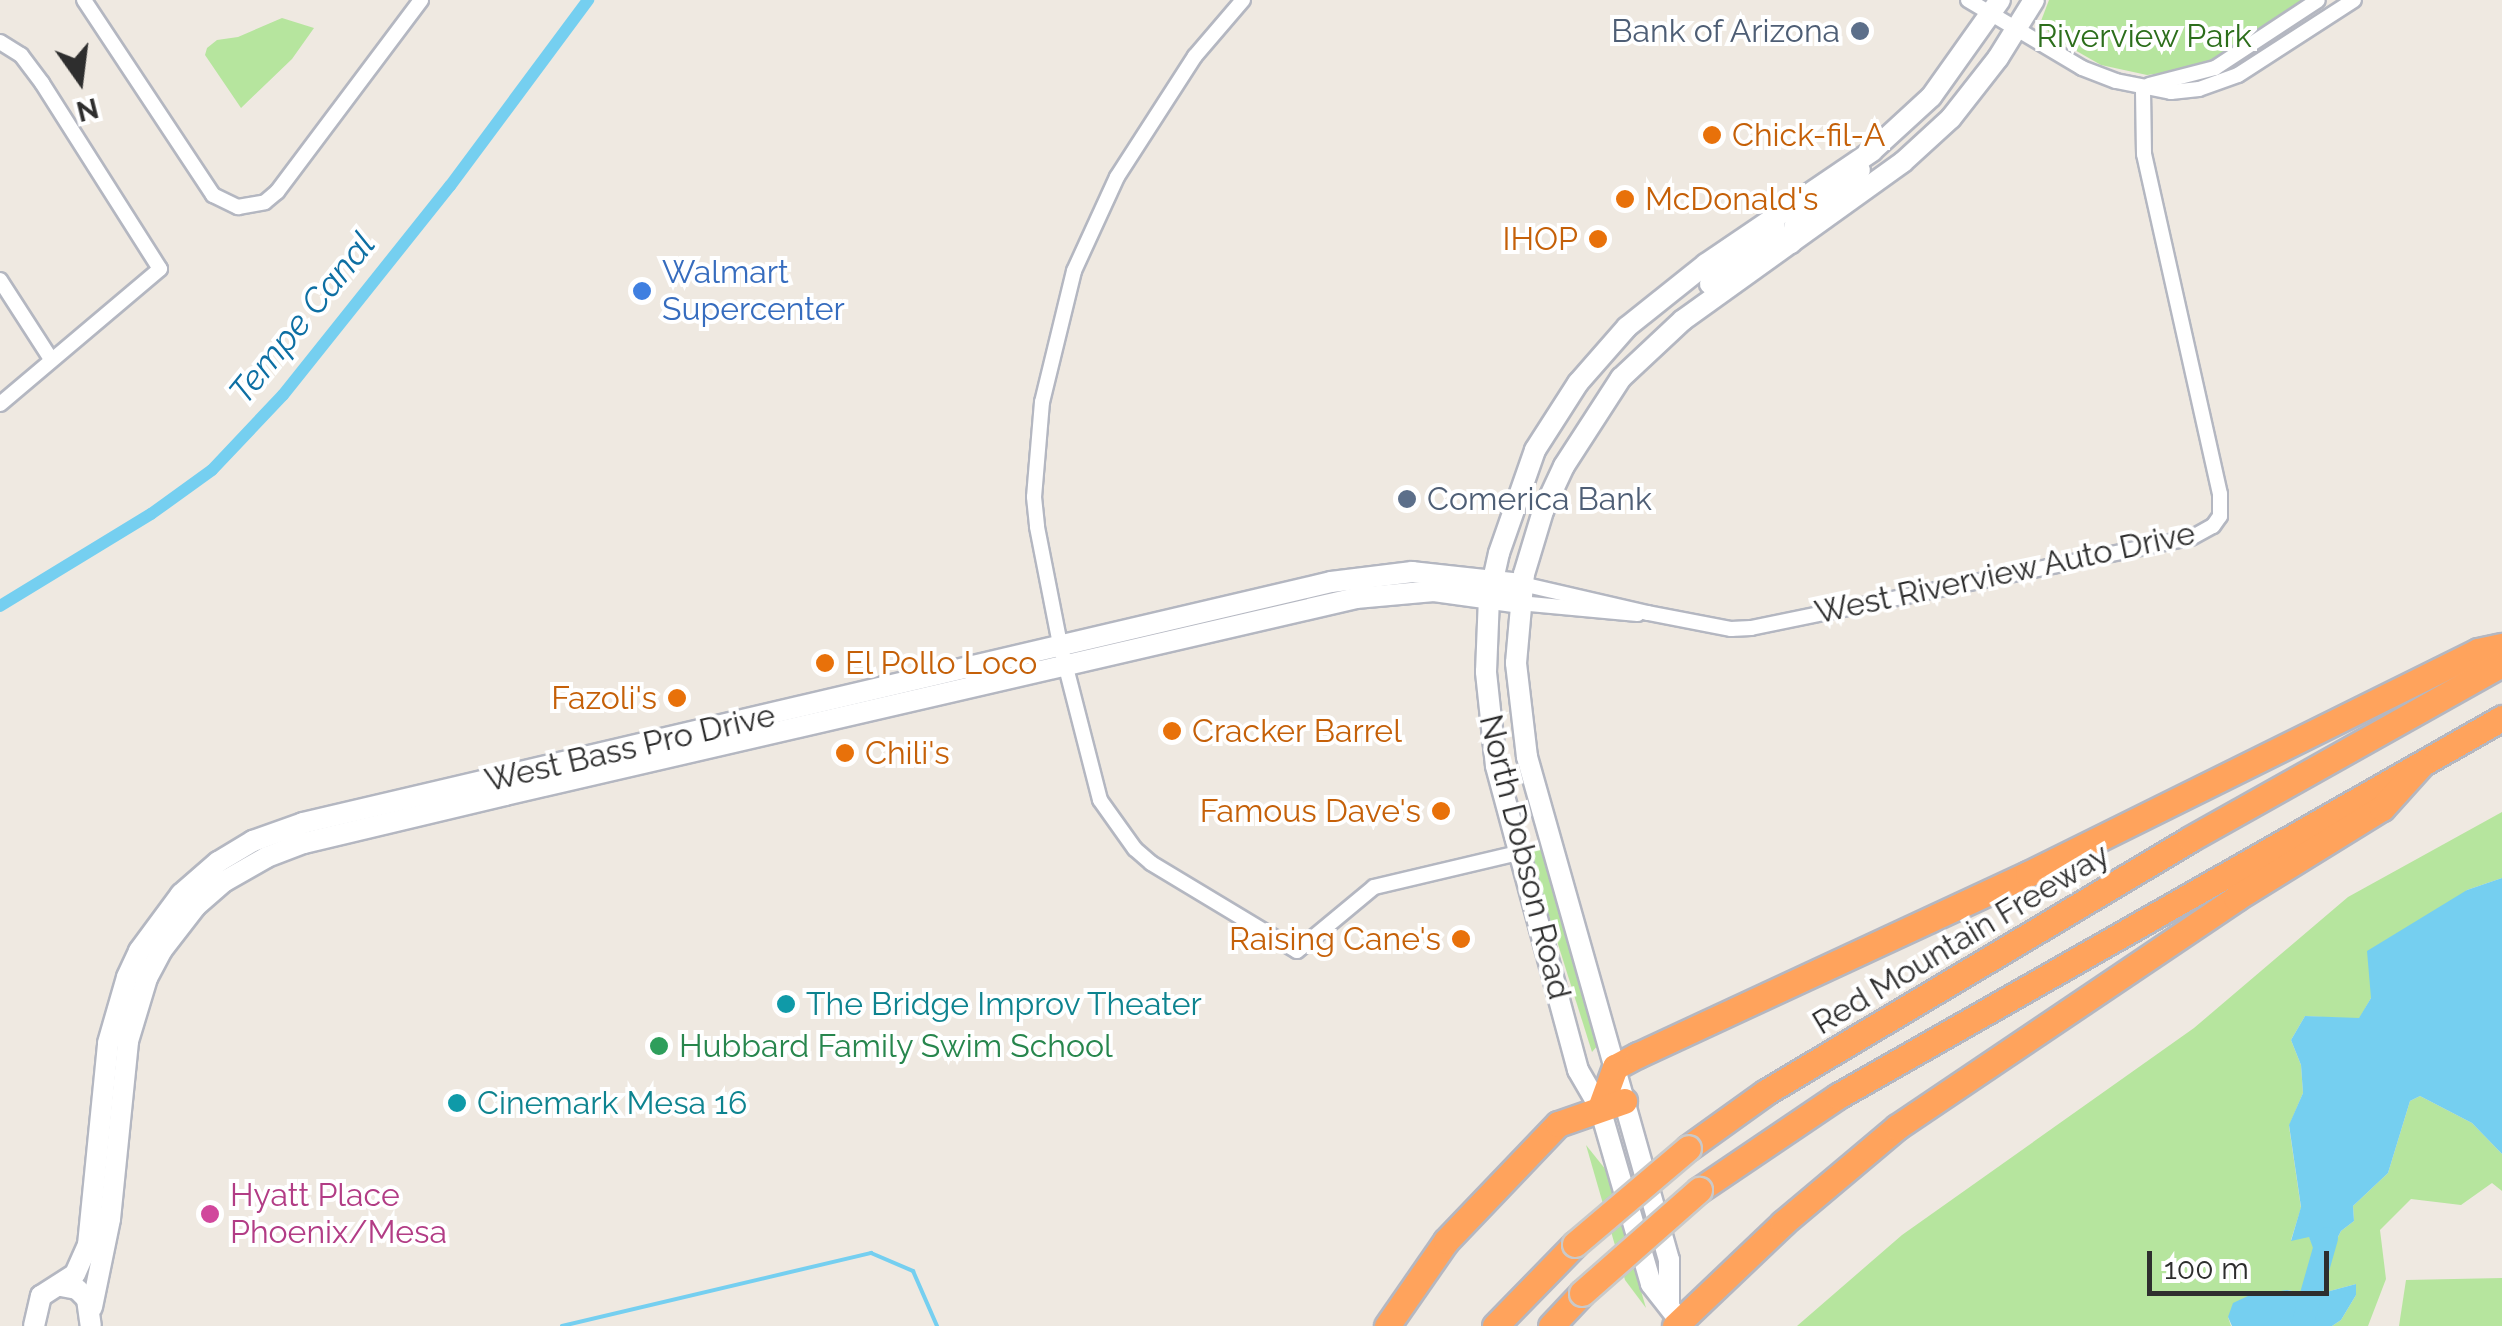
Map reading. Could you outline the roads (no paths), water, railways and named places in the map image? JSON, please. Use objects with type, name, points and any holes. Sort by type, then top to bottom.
[{"type":"highway","points":[[1387,1326],[1417,1280],[1476,1207],[1558,1124],[1612,1105],[1615,1067],[2028,874],[2478,652],[2502,646]]},
{"type":"highway","name":"Red Mountain Freeway","points":[[1494,1326],[1575,1244],[1688,1148],[1766,1092],[2190,840],[2502,664]]},
{"type":"highway","points":[[1551,1326],[1582,1293],[1699,1190],[1838,1096],[2284,838],[2502,718]]},
{"type":"highway","points":[[1675,1318],[1897,1127],[2236,898],[2382,808],[2420,766]]},
{"type":"street","points":[[84,0],[213,195],[238,207],[264,202],[277,192],[421,0]]},
{"type":"street","points":[[1243,0],[1195,56],[1143,133],[1084,244],[1065,302],[1042,402],[1034,497],[1060,644],[1100,800],[1134,850],[1297,951],[1374,888],[1518,853]]},
{"type":"street","points":[[1968,0],[1996,7],[2017,29],[2082,68],[2171,92],[2226,81],[2354,0]]},
{"type":"street","name":"North Dobson Road","points":[[1615,1067],[1527,756],[1506,591],[1583,432],[1622,378],[1682,320],[1903,162],[1933,135],[1984,76],[2034,0]]},
{"type":"street","points":[[2143,86],[2215,68],[2318,0]]},
{"type":"street","name":"North Dobson Road","points":[[1675,1318],[1651,1284],[1612,1105],[1578,1070],[1518,853],[1487,708],[1525,473],[1578,383],[1627,327],[1774,216],[1872,151],[1932,98],[1996,7]]},
{"type":"street","points":[[0,42],[22,55],[42,82],[160,269],[0,404]]},
{"type":"street","name":"West Riverview Auto Drive","points":[[1506,591],[1611,615],[1648,613],[1751,628],[2191,538],[2213,526],[2220,516],[2220,494],[2144,154],[2143,86]]},
{"type":"street","points":[[1791,243],[1796,220],[1853,180],[1872,151]]},
{"type":"street","points":[[1682,320],[1692,296],[1774,235],[1774,216]]},
{"type":"street","points":[[0,280],[51,358]]},
{"type":"street","name":"West Bass Pro Drive","points":[[34,1326],[40,1296],[75,1274],[88,1245],[110,1032],[126,977],[167,910],[227,856],[303,823],[1368,575],[1424,572],[1506,591]]},
{"type":"street","name":"West Bass Pro Drive","points":[[91,1316],[109,1229],[132,1024],[162,950],[196,906],[225,881],[304,843],[1368,596],[1434,590],[1506,591]]},
{"type":"street","name":"West Bass Pro Drive","points":[[61,1286],[77,1289],[91,1316]]},
{"type":"water","points":[[2502,878],[2502,1154],[2472,1123],[2420,1096],[2410,1101],[2388,1173],[2353,1206],[2354,1221],[2341,1231],[2321,1270],[2309,1237],[2291,1241],[2301,1207],[2289,1125],[2303,1093],[2301,1065],[2291,1040],[2305,1016],[2359,1018],[2371,998],[2367,951],[2467,890]]},
{"type":"water","points":[[2356,1284],[2356,1295],[2341,1320],[2332,1326],[2232,1326],[2228,1317],[2233,1303],[2248,1296],[2287,1290],[2315,1295]]},
{"type":"waterway","name":"Tempe Canal","points":[[0,606],[151,514],[212,470],[283,395],[450,186],[588,0]]},
{"type":"waterway","points":[[2302,1326],[2327,1238]]},
{"type":"waterway","points":[[562,1326],[871,1253],[913,1271],[937,1326]]},
{"type":"place","name":"Bank of Arizona","points":[[1860,31]]},
{"type":"place","name":"Chick-fil-A","points":[[1712,135]]},
{"type":"place","name":"McDonald's","points":[[1625,199]]},
{"type":"place","name":"IHOP","points":[[1598,239]]},
{"type":"place","name":"Walmart Supercenter","points":[[642,291]]},
{"type":"place","name":"Comerica Bank","points":[[1407,499]]},
{"type":"place","name":"El Pollo Loco","points":[[825,663]]},
{"type":"place","name":"Fazoli's","points":[[677,698]]},
{"type":"place","name":"Cracker Barrel","points":[[1172,731]]},
{"type":"place","name":"Chili's","points":[[845,753]]},
{"type":"place","name":"Famous Dave's","points":[[1441,811]]},
{"type":"place","name":"Raising Cane's","points":[[1461,939]]},
{"type":"place","name":"The Bridge Improv Theater","points":[[786,1004]]},
{"type":"place","name":"Hubbard Family Swim School","points":[[659,1046]]},
{"type":"place","name":"Cinemark Mesa 16","points":[[457,1103]]},
{"type":"place","name":"Hyatt Place Phoenix/Mesa","points":[[210,1214]]},
{"type":"park label","name":"Riverview Park","points":[[2144,36]]}]
